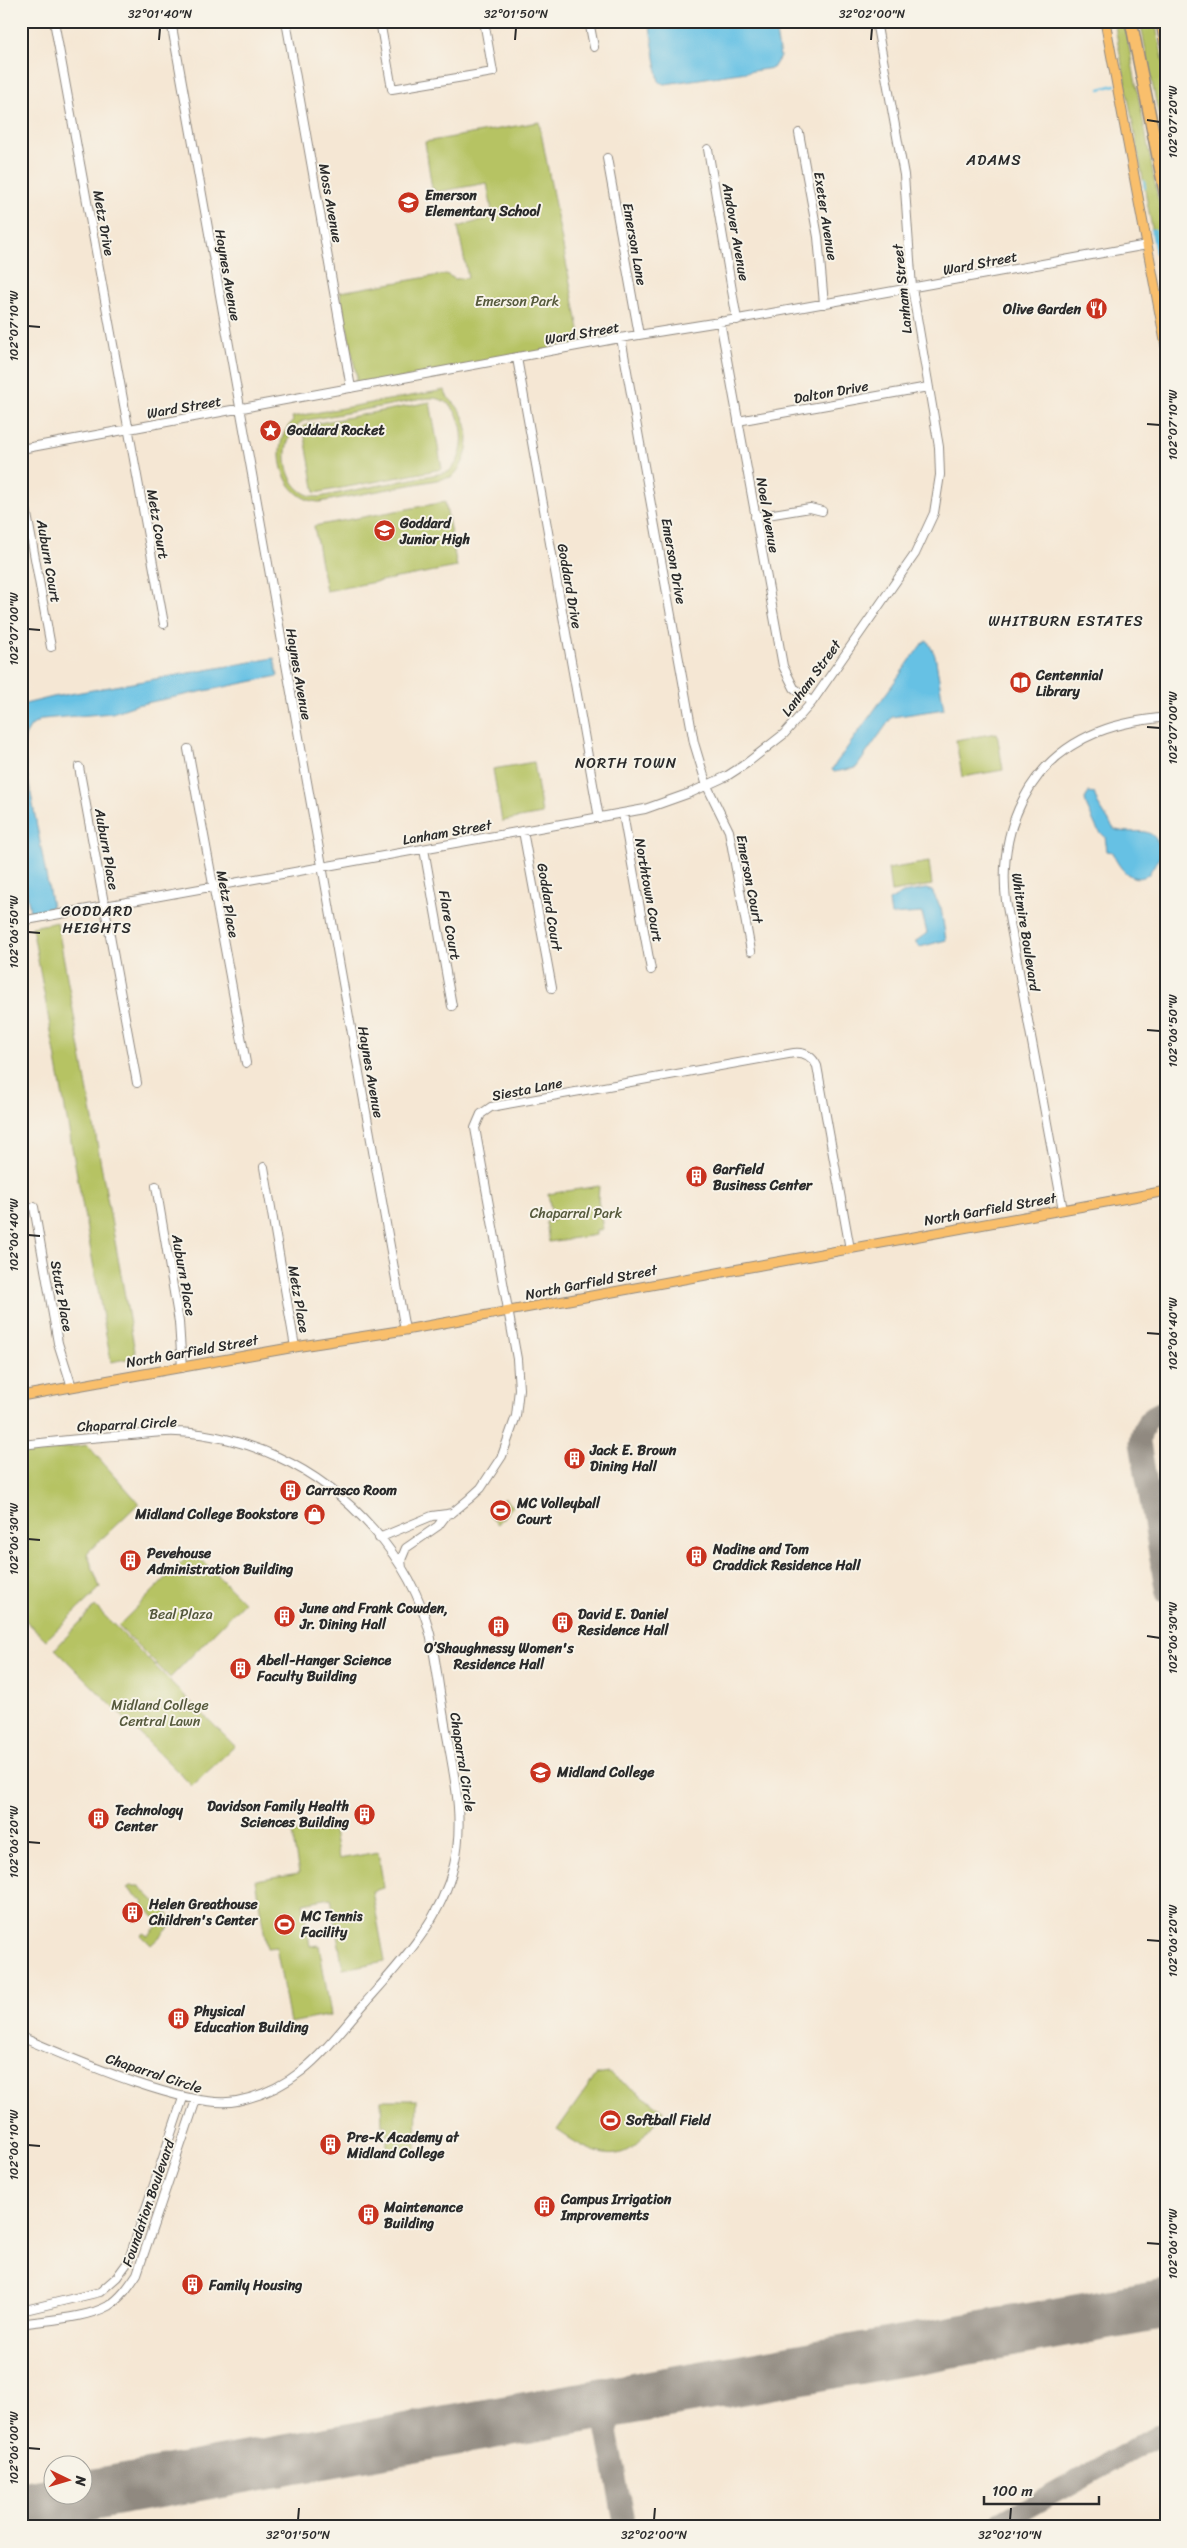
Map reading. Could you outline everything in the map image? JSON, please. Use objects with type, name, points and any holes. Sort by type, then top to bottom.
[{"type":"highway","points":[[1132,21],[1166,197]]},
{"type":"highway","points":[[1162,21],[1166,44]]},
{"type":"main road","points":[[1105,21],[1166,346]]},
{"type":"main road","name":"North Garfield Street","points":[[21,1396],[295,1347],[406,1330],[1166,1191]]},
{"type":"street","name":"Metz Drive","points":[[54,21],[128,429]]},
{"type":"street","name":"Haynes Avenue","points":[[171,21],[239,409],[406,1330]]},
{"type":"street","name":"Moss Avenue","points":[[286,21],[351,388]]},
{"type":"street","points":[[380,21],[392,89],[493,72],[484,21]]},
{"type":"street","points":[[589,21],[594,47]]},
{"type":"street","name":"Lanham Street","points":[[21,921],[623,814],[658,806],[707,786],[739,768],[766,749],[791,727],[812,702],[915,554],[931,521],[938,497],[940,464],[912,288],[906,188],[876,21]]},
{"type":"street","name":"Exeter Avenue","points":[[799,132],[818,237],[824,304]]},
{"type":"street","name":"Andover Avenue","points":[[708,149],[737,320]]},
{"type":"street","name":"Emerson Lane","points":[[607,158],[639,335]]},
{"type":"street","name":"Ward Street","points":[[21,449],[621,338],[720,321],[737,320],[1147,244]]},
{"type":"street","name":"Noel Avenue","points":[[720,321],[783,666],[794,688],[812,702]]},
{"type":"street","name":"Emerson Drive","points":[[621,338],[692,732],[707,786]]},
{"type":"street","name":"Goddard Drive","points":[[516,358],[599,818]]},
{"type":"street","name":"Dalton Drive","points":[[738,421],[928,387]]},
{"type":"street","name":"Metz Court","points":[[128,429],[164,624]]},
{"type":"street","name":"Auburn Court","points":[[21,481],[52,647]]},
{"type":"street","points":[[755,518],[810,508],[822,511]]},
{"type":"street","name":"Whitmire Boulevard","points":[[1063,1210],[1006,901],[1005,851],[1011,827],[1024,797],[1043,771],[1065,751],[1083,739],[1112,727],[1166,717]]},
{"type":"street","name":"Metz Place","points":[[188,749],[246,1063]]},
{"type":"street","name":"Auburn Place","points":[[79,767],[137,1083]]},
{"type":"street","name":"Emerson Court","points":[[707,786],[729,831],[751,951]]},
{"type":"street","name":"Northtown Court","points":[[623,814],[651,970]]},
{"type":"street","name":"Goddard Court","points":[[523,831],[552,988]]},
{"type":"street","name":"Flare Court","points":[[424,849],[452,1006]]},
{"type":"street","name":"Siesta Lane","points":[[379,1538],[432,1516],[455,1511],[481,1488],[502,1456],[511,1436],[516,1416],[519,1379],[475,1128],[481,1114],[491,1107],[794,1053],[806,1054],[817,1066],[850,1249]]},
{"type":"street","name":"Metz Place","points":[[264,1167],[295,1347]]},
{"type":"street","name":"Auburn Place","points":[[156,1186],[179,1322],[182,1368]]},
{"type":"street","name":"Stutz Place","points":[[34,1207],[58,1343],[72,1387]]},
{"type":"street","name":"Chaparral Circle","points":[[21,1445],[90,1437],[177,1432],[222,1439],[278,1457],[308,1474],[334,1493],[370,1524],[403,1572],[413,1590],[430,1632],[460,1809],[454,1868],[437,1913],[397,1965],[304,2072],[273,2092],[234,2102],[183,2098],[89,2065],[21,2037]]},
{"type":"street","name":"Siesta Lane","points":[[403,1572],[401,1560],[406,1548],[438,1526],[447,1514]]},
{"type":"street","name":"Foundation Boulevard","points":[[23,2310],[100,2292],[118,2277],[128,2262],[183,2098]]},
{"type":"street","name":"Foundation Boulevard","points":[[24,2324],[88,2312],[108,2306],[126,2291],[136,2274],[196,2100]]},
{"type":"street","points":[[23,2310],[24,2324]]},
{"type":"green space","points":[[1114,21],[1124,21],[1166,239],[1166,305]]},
{"type":"green space","points":[[1140,21],[1155,21],[1166,74],[1166,153]]},
{"type":"green space","name":"Emerson Park","points":[[539,122],[582,345],[351,388],[357,378],[340,292],[446,274],[455,279],[468,278],[458,227],[493,217],[487,183],[436,192],[435,189],[432,189],[425,142]]},
{"type":"green space","points":[[445,390],[448,398],[463,416],[468,434],[468,444],[463,462],[452,477],[320,502],[307,499],[296,492],[282,470],[281,444],[285,431],[293,421],[292,417]],"holes":[[[428,398],[441,400],[450,406],[457,415],[461,427],[461,452],[456,464],[448,472],[319,497],[307,494],[297,487],[290,477],[286,452],[288,440],[294,429],[303,421]]]},
{"type":"green space","points":[[430,402],[442,469],[315,493],[303,426]]},
{"type":"green space","points":[[445,502],[457,567],[326,591],[314,526]]},
{"type":"green space","points":[[997,733],[1003,770],[962,777],[956,740]]},
{"type":"green space","points":[[534,762],[542,814],[502,821],[493,769]]},
{"type":"green space","points":[[929,862],[932,885],[891,892],[888,869]]},
{"type":"green space","points":[[57,922],[136,1357],[111,1362],[32,927]]},
{"type":"green space","name":"Chaparral Park","points":[[599,1186],[598,1200],[603,1229],[596,1231],[596,1235],[549,1242],[546,1222],[553,1221],[548,1194]]},
{"type":"green space","points":[[87,1445],[139,1503],[87,1553],[100,1588],[46,1640],[21,1616],[21,1453]]},
{"type":"green space","name":"MC Volleyball Court","points":[[504,1498],[513,1506],[498,1524],[489,1516]]},
{"type":"green space","name":"Beal Plaza","points":[[193,1551],[244,1602],[170,1678],[118,1626]]},
{"type":"green space","name":"Midland College Central Lawn","points":[[95,1606],[235,1746],[192,1786],[55,1649]]},
{"type":"green space","name":"MC Tennis Facility","points":[[333,1826],[339,1859],[378,1852],[384,1888],[372,1891],[385,1961],[343,1969],[331,1898],[303,1903],[310,1946],[319,1945],[331,2015],[290,2023],[276,1947],[267,1948],[255,1880],[299,1873],[292,1833]]},
{"type":"green space","points":[[139,1886],[170,1916],[170,1927],[151,1945],[141,1935],[143,1933],[148,1936],[157,1926],[154,1923],[157,1919],[142,1905],[144,1902],[127,1888]]},
{"type":"green space","name":"Softball Field","points":[[609,2073],[663,2110],[639,2142],[628,2150],[616,2154],[604,2154],[590,2150],[557,2130],[596,2075]]},
{"type":"green space","points":[[381,2100],[417,2100],[416,2153],[387,2153],[387,2125],[382,2125]]},
{"type":"water","points":[[649,21],[774,21],[780,57],[773,68],[665,84],[659,82]]},
{"type":"water","points":[[927,640],[935,655],[944,709],[892,717],[856,768],[834,772],[832,770],[834,766],[921,645]]},
{"type":"water","points":[[274,658],[278,676],[136,705],[112,713],[42,719],[31,726],[25,736],[23,751],[52,907],[30,912],[21,857],[21,705],[53,697]]},
{"type":"water","points":[[1089,792],[1094,793],[1098,804],[1114,829],[1148,833],[1154,836],[1162,853],[1148,875],[1136,878],[1130,876],[1121,868],[1112,852],[1107,851],[1105,837],[1097,829],[1087,807],[1085,799]]},
{"type":"water","points":[[926,889],[932,891],[941,908],[946,940],[920,947],[916,944],[916,941],[927,933],[922,913],[891,915],[889,901],[903,893]]},
{"type":"waterway","points":[[1100,89],[1115,85]]},
{"type":"waterway","points":[[1144,181],[1145,188]]},
{"type":"waterway","points":[[1152,230],[1160,275],[1161,266],[1166,260]]},
{"type":"waterway","points":[[1152,230],[1155,230],[1158,252],[1166,251]]},
{"type":"taxiway","points":[[1166,1410],[1155,1415],[1147,1422],[1142,1432],[1140,1443],[1166,1593]]},
{"type":"taxiway","points":[[608,2430],[612,2412],[630,2399]]},
{"type":"taxiway","points":[[580,2408],[596,2413],[606,2426],[625,2527]]},
{"type":"taxiway","points":[[994,2527],[1166,2431]]},
{"type":"runway","points":[[21,2507],[1166,2304]]},
{"type":"place","name":"Emerson Elementary School","points":[[409,203]]},
{"type":"place","name":"Olive Garden","points":[[1097,309]]},
{"type":"place","name":"Goddard Rocket","points":[[271,430]]},
{"type":"place","name":"Goddard Junior High","points":[[384,531]]},
{"type":"place","name":"Centennial Library","points":[[1020,683]]},
{"type":"place","name":"Garfield Business Center","points":[[697,1177]]},
{"type":"place","name":"Jack E. Brown Dining Hall","points":[[574,1458]]},
{"type":"place","name":"Carrasco Room","points":[[290,1490]]},
{"type":"place","name":"MC Volleyball Court","points":[[501,1511]]},
{"type":"place","name":"Midland College Bookstore","points":[[314,1514]]},
{"type":"place","name":"Nadine and Tom Craddick Residence Hall","points":[[697,1557]]},
{"type":"place","name":"Pevehouse Administration Building","points":[[131,1561]]},
{"type":"place","name":"June and Frank Cowden, Jr. Dining Hall","points":[[284,1616]]},
{"type":"place","name":"David E. Daniel Residence Hall","points":[[562,1622]]},
{"type":"place","name":"O’Shaughnessy Women's Residence Hall","points":[[499,1626]]},
{"type":"place","name":"Abell-Hanger Science Faculty Building","points":[[241,1668]]},
{"type":"place","name":"Midland College","points":[[541,1772]]},
{"type":"place","name":"Davidson Family Health Sciences Building","points":[[365,1814]]},
{"type":"place","name":"Technology Center","points":[[99,1818]]},
{"type":"place","name":"Helen Greathouse Children's Center","points":[[133,1912]]},
{"type":"place","name":"MC Tennis Facility","points":[[285,1924]]},
{"type":"place","name":"Physical Education Building","points":[[178,2019]]},
{"type":"place","name":"Softball Field","points":[[610,2120]]},
{"type":"place","name":"Pre-K Academy at Midland College","points":[[331,2145]]},
{"type":"place","name":"Campus Irrigation Improvements","points":[[545,2207]]},
{"type":"place","name":"Maintenance Building","points":[[368,2215]]},
{"type":"place","name":"Family Housing","points":[[193,2285]]},
{"type":"district","name":"ADAMS","points":[[994,160]]},
{"type":"district","name":"WHITBURN ESTATES","points":[[1066,621]]},
{"type":"district","name":"NORTH TOWN","points":[[626,763]]},
{"type":"district","name":"GODDARD HEIGHTS","points":[[97,920]]}]
